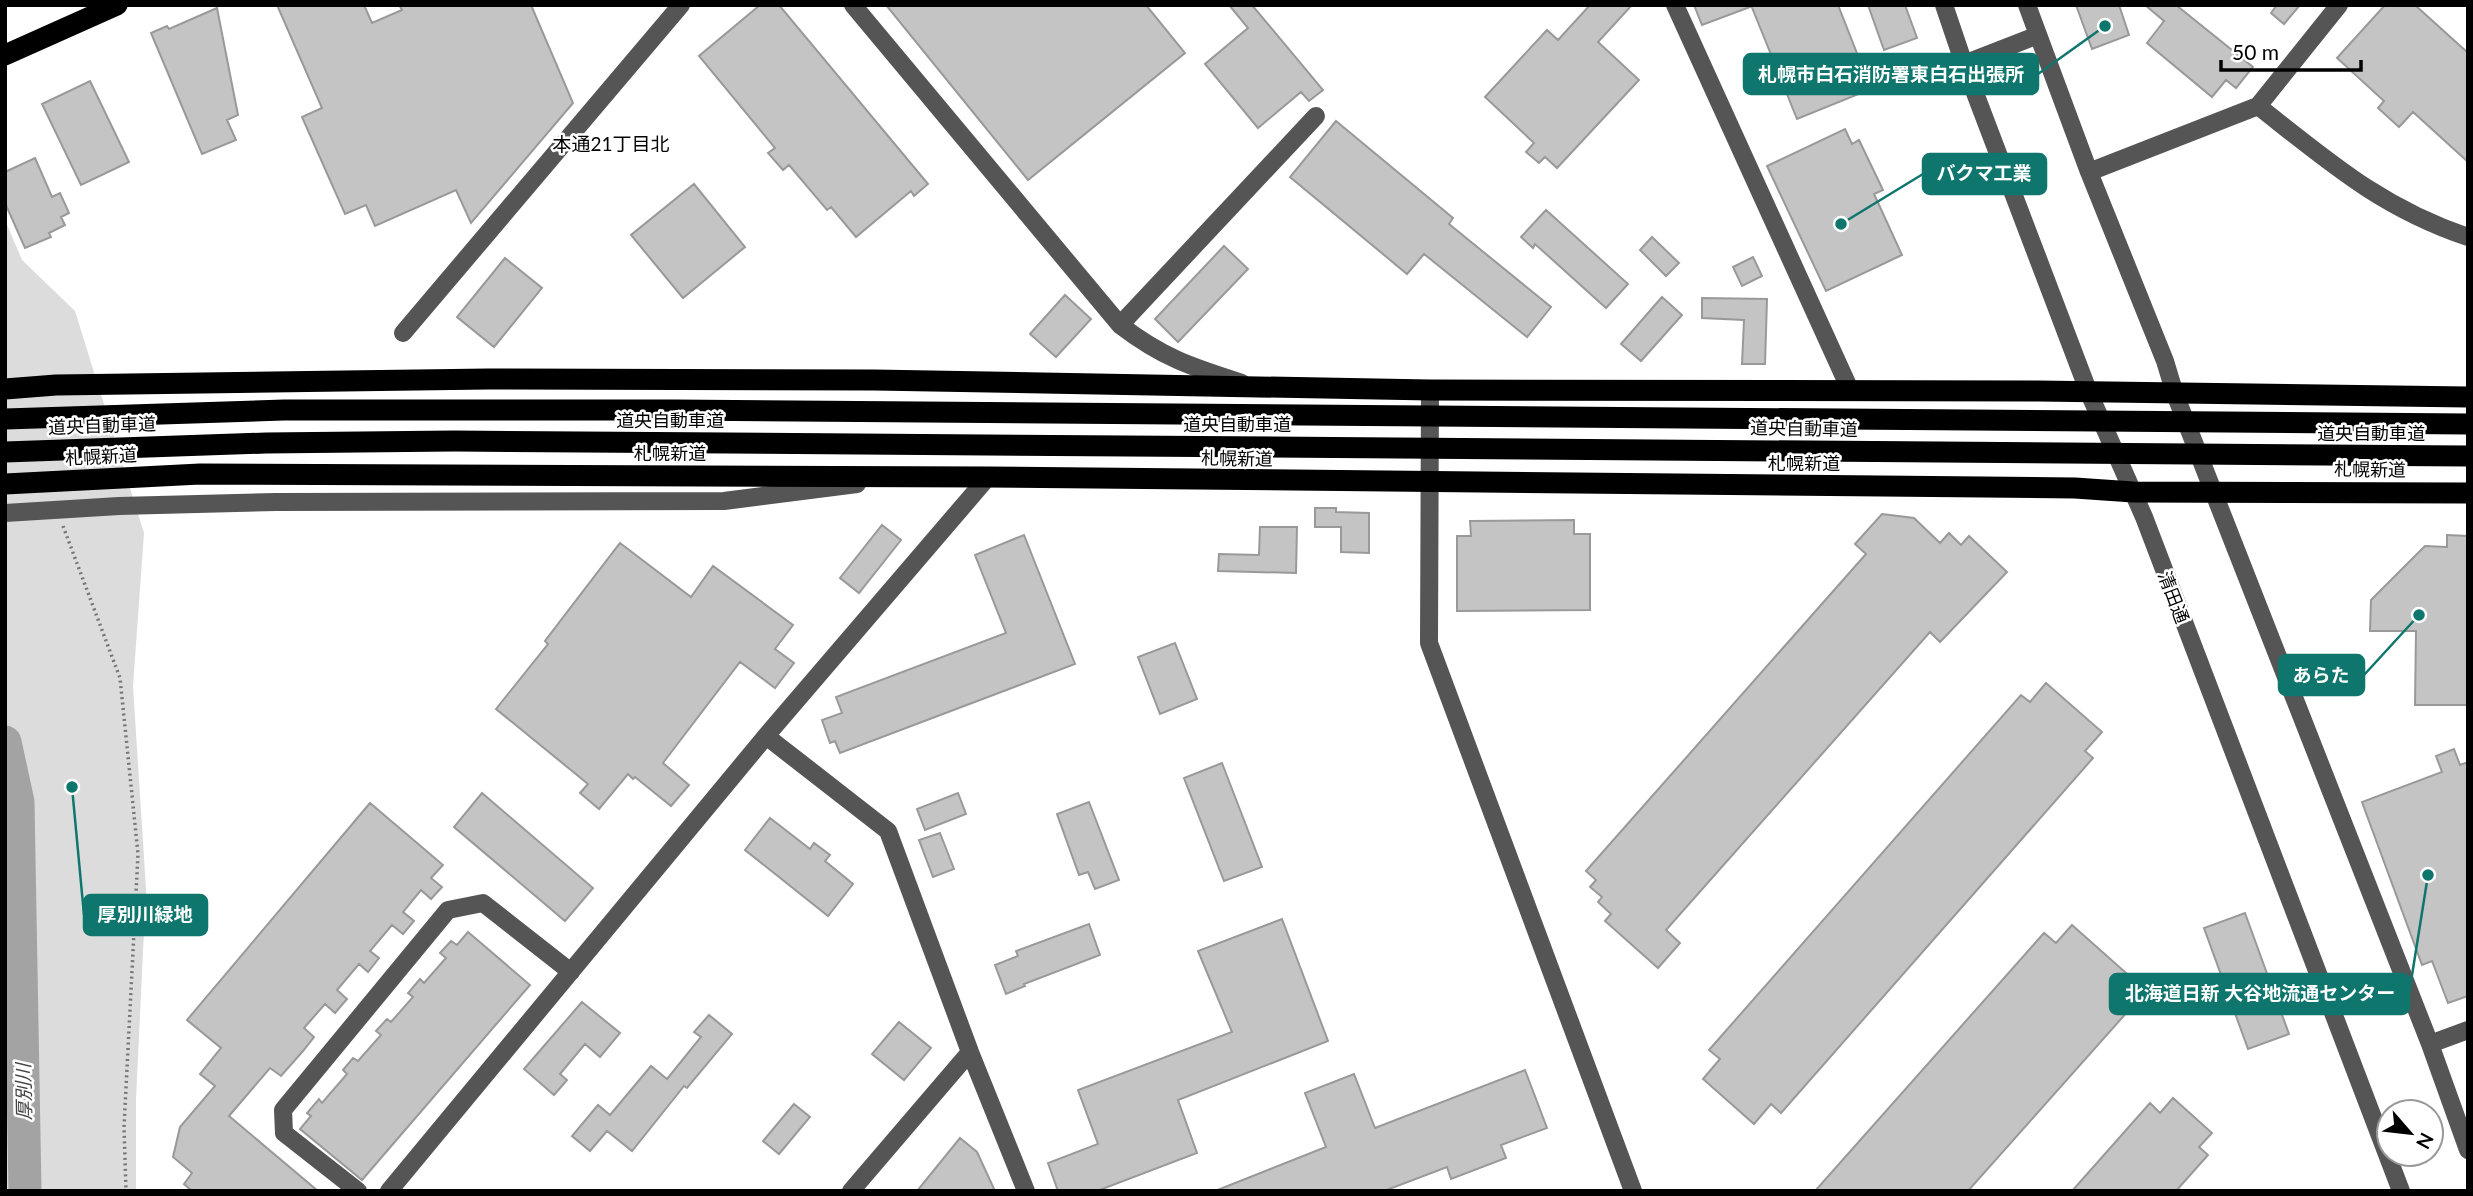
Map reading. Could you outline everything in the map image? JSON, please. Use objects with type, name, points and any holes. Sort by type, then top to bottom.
[{"type":"highway","points":[[5,54],[117,5]]},
{"type":"highway","points":[[5,389],[56,385],[543,379],[874,380],[1430,390],[2468,397]]},
{"type":"highway","name":"道央自動車道","points":[[5,419],[284,410],[675,410],[2468,424]]},
{"type":"highway","name":"道央自動車道","points":[[5,452],[267,443],[454,441],[2468,456]]},
{"type":"highway","name":"札幌新道","points":[[5,484],[200,474],[988,477],[2061,488],[2133,492],[2468,493]]},
{"type":"street","points":[[403,333],[681,5]]},
{"type":"street","points":[[852,5],[1121,326],[1153,349],[1178,362],[1252,386]]},
{"type":"street","points":[[1675,5],[1851,392]]},
{"type":"street","name":"清田通","points":[[1944,5],[2089,393],[2133,492],[2400,1191]]},
{"type":"street","points":[[2027,5],[2089,172],[2165,361],[2175,394],[2430,1045],[2468,1150]]},
{"type":"street","points":[[2089,172],[2258,106],[2339,5]]},
{"type":"street","points":[[1964,64],[2038,34]]},
{"type":"street","points":[[2258,106],[2379,198],[2414,216],[2468,237]]},
{"type":"street","points":[[1121,326],[1315,116]]},
{"type":"street","points":[[1430,390],[1429,643],[1633,1191]]},
{"type":"street","points":[[5,513],[119,506],[276,502],[724,500],[912,477]]},
{"type":"street","points":[[389,1191],[766,736],[988,477]]},
{"type":"street","points":[[766,736],[888,831],[970,1052],[1026,1191]]},
{"type":"street","points":[[358,1191],[284,1133],[283,1110],[447,910],[483,904],[571,972]]},
{"type":"street","points":[[2430,1045],[2468,1030]]},
{"type":"street","points":[[851,1191],[970,1052]]},
{"type":"path","points":[[63,526],[120,678],[138,854],[124,1127],[126,1191]]},
{"type":"shaded area","points":[[5,220],[22,260],[75,311],[144,533],[133,686],[146,889],[136,1099],[136,1191],[5,1191]]},
{"type":"building","points":[[277,5],[364,5],[372,23],[402,10],[399,5],[531,5],[573,103],[471,223],[456,190],[375,226],[366,205],[345,214],[302,117],[322,108]]},
{"type":"building","points":[[760,5],[779,5],[928,184],[914,196],[911,191],[856,237],[831,207],[827,210],[789,165],[783,170],[768,153],[775,148],[699,56]]},
{"type":"building","points":[[886,5],[1146,5],[1185,53],[1028,180]]},
{"type":"building","points":[[1229,5],[1252,5],[1323,90],[1309,101],[1301,92],[1258,128],[1205,64],[1248,28]]},
{"type":"building","points":[[1590,5],[1632,5],[1598,42],[1639,80],[1557,168],[1545,157],[1539,163],[1526,152],[1534,143],[1485,97],[1547,30],[1558,40]]},
{"type":"building","points":[[1694,5],[1750,5],[1750,7],[1702,25]]},
{"type":"building","points":[[1751,5],[1838,5],[1871,89],[1797,119]]},
{"type":"building","points":[[1868,5],[1905,5],[1917,38],[1884,50]]},
{"type":"building","points":[[2076,5],[2119,5],[2129,35],[2092,49]]},
{"type":"building","points":[[2145,5],[2176,5],[2253,67],[2236,88],[2226,80],[2212,97],[2147,43],[2164,21]]},
{"type":"building","points":[[2277,5],[2300,5],[2284,24],[2271,13]]},
{"type":"building","points":[[2385,5],[2415,5],[2468,53],[2468,162],[2413,112],[2399,127],[2378,108],[2384,101],[2337,58]]},
{"type":"building","points":[[217,8],[238,115],[227,120],[236,140],[202,154],[151,33],[167,26],[169,29]]},
{"type":"building","points":[[90,81],[129,162],[81,185],[42,104]]},
{"type":"building","points":[[1336,121],[1453,218],[1449,224],[1551,307],[1527,337],[1424,254],[1407,274],[1290,177]]},
{"type":"building","points":[[1845,129],[1852,144],[1859,140],[1883,190],[1874,194],[1902,255],[1826,291],[1767,166]]},
{"type":"building","points":[[35,158],[52,197],[60,193],[69,213],[61,217],[65,225],[49,233],[51,237],[25,248],[5,203],[5,172]]},
{"type":"building","points":[[694,184],[745,247],[683,298],[631,235]]},
{"type":"building","points":[[1546,210],[1628,284],[1606,308],[1535,244],[1533,248],[1521,237]]},
{"type":"building","points":[[1652,237],[1679,263],[1666,276],[1640,250]]},
{"type":"building","points":[[1224,246],[1248,269],[1178,342],[1155,319]]},
{"type":"building","points":[[1753,257],[1762,276],[1742,286],[1733,267]]},
{"type":"building","points":[[505,258],[542,288],[494,347],[457,317]]},
{"type":"building","points":[[1065,295],[1091,319],[1056,357],[1030,334]]},
{"type":"building","points":[[1662,297],[1682,315],[1641,361],[1621,344]]},
{"type":"building","points":[[1702,298],[1767,299],[1765,364],[1742,364],[1744,320],[1702,318]]},
{"type":"building","points":[[1315,508],[1369,513],[1369,553],[1341,552],[1341,527],[1315,527]]},
{"type":"building","points":[[1882,514],[1914,518],[1940,543],[1949,533],[1961,545],[1969,536],[2007,572],[1940,642],[1930,632],[1666,930],[1680,943],[1658,968],[1605,921],[1611,914],[1598,902],[1602,897],[1590,887],[1596,880],[1586,871],[1866,554],[1855,544]]},
{"type":"building","points":[[1574,520],[1574,534],[1590,534],[1590,610],[1457,611],[1457,536],[1471,536],[1470,521]]},
{"type":"building","points":[[882,525],[901,540],[859,593],[840,578]]},
{"type":"building","points":[[1260,527],[1297,527],[1296,573],[1218,571],[1219,554],[1259,555]]},
{"type":"building","points":[[1024,535],[1075,664],[840,753],[835,741],[830,743],[822,720],[842,713],[836,697],[1006,633],[975,555]]},
{"type":"building","points":[[2447,535],[2468,536],[2468,705],[2415,705],[2416,631],[2370,631],[2371,600],[2425,546],[2447,547]]},
{"type":"building","points":[[620,543],[691,597],[713,566],[793,625],[775,649],[794,663],[775,688],[740,662],[663,763],[689,785],[671,806],[628,774],[599,809],[580,793],[588,784],[496,709],[548,644],[545,641]]},
{"type":"building","points":[[1175,643],[1197,699],[1160,714],[1138,657]]},
{"type":"building","points":[[2046,683],[2102,732],[2085,751],[2093,758],[1781,1113],[1771,1104],[1754,1124],[1703,1079],[1720,1059],[1709,1050],[2021,695],[2030,702]]},
{"type":"building","points":[[2454,749],[2460,765],[2468,762],[2468,996],[2448,1003],[2432,961],[2422,965],[2362,802],[2442,772],[2436,756]]},
{"type":"building","points":[[1222,763],[1262,867],[1224,881],[1184,778]]},
{"type":"building","points":[[482,793],[593,888],[565,921],[454,827]]},
{"type":"building","points":[[958,793],[966,814],[925,830],[917,809]]},
{"type":"building","points":[[1089,802],[1119,880],[1095,889],[1088,872],[1079,875],[1057,814]]},
{"type":"building","points":[[370,803],[443,865],[431,878],[442,887],[431,899],[421,890],[403,912],[414,921],[403,934],[392,925],[370,951],[379,958],[368,972],[359,964],[337,990],[347,999],[335,1013],[325,1004],[304,1028],[314,1037],[303,1051],[281,1076],[270,1068],[229,1116],[318,1191],[192,1191],[184,1184],[192,1173],[173,1157],[180,1127],[215,1086],[200,1074],[221,1048],[187,1020]]},
{"type":"building","points":[[770,818],[810,849],[814,843],[830,855],[825,861],[853,884],[828,916],[745,850]]},
{"type":"building","points":[[940,833],[954,869],[933,877],[919,840]]},
{"type":"building","points":[[2245,913],[2289,1034],[2248,1049],[2204,928]]},
{"type":"building","points":[[1282,919],[1328,1041],[1178,1100],[1197,1153],[1097,1191],[1058,1191],[1048,1163],[1098,1144],[1078,1090],[1232,1032],[1198,951]]},
{"type":"building","points":[[1089,924],[1100,955],[1024,984],[1025,986],[1006,994],[995,965],[1018,956],[1016,951]]},
{"type":"building","points":[[2072,925],[2134,980],[2117,999],[2129,1010],[1968,1191],[1815,1191],[2044,933],[2056,943]]},
{"type":"building","points":[[468,932],[530,985],[362,1180],[300,1129],[311,1116],[307,1113],[319,1099],[322,1103],[347,1074],[343,1070],[353,1058],[358,1061],[381,1035],[376,1031],[387,1019],[391,1022],[413,997],[408,993],[420,979],[424,983],[446,958],[440,953],[451,941],[457,945]]},
{"type":"building","points":[[582,1002],[620,1033],[600,1057],[585,1044],[560,1074],[567,1080],[554,1095],[524,1069]]},
{"type":"building","points":[[709,1015],[732,1034],[687,1088],[684,1086],[632,1151],[607,1131],[590,1151],[572,1136],[598,1105],[610,1115],[651,1066],[667,1079],[701,1037],[694,1032]]},
{"type":"building","points":[[899,1022],[931,1048],[904,1080],[872,1054]]},
{"type":"building","points":[[1525,1070],[1547,1128],[1501,1145],[1506,1158],[1451,1179],[1447,1167],[1384,1191],[1215,1191],[1326,1147],[1305,1093],[1354,1074],[1375,1128]]},
{"type":"building","points":[[2173,1098],[2212,1133],[2199,1147],[2208,1155],[2176,1191],[2072,1191],[2150,1103],[2160,1113]]},
{"type":"building","points":[[794,1104],[810,1117],[779,1154],[763,1141]]},
{"type":"building","points":[[960,1138],[977,1152],[995,1191],[917,1191]]},
{"type":"waterway","name":"厚別川","points":[[5,742],[18,802],[25,1191]]},
{"type":"place","name":"札幌市白石消防署東白石出張所","points":[[2105,26]]},
{"type":"place","name":"バクマ工業","points":[[1841,224]]},
{"type":"place","name":"あらた","points":[[2419,615]]},
{"type":"place","name":"厚別川緑地","points":[[72,787]]},
{"type":"place","name":"北海道日新 大谷地流通センター","points":[[2428,875]]},
{"type":"district","name":"本通21丁目北","points":[[611,143]]}]
